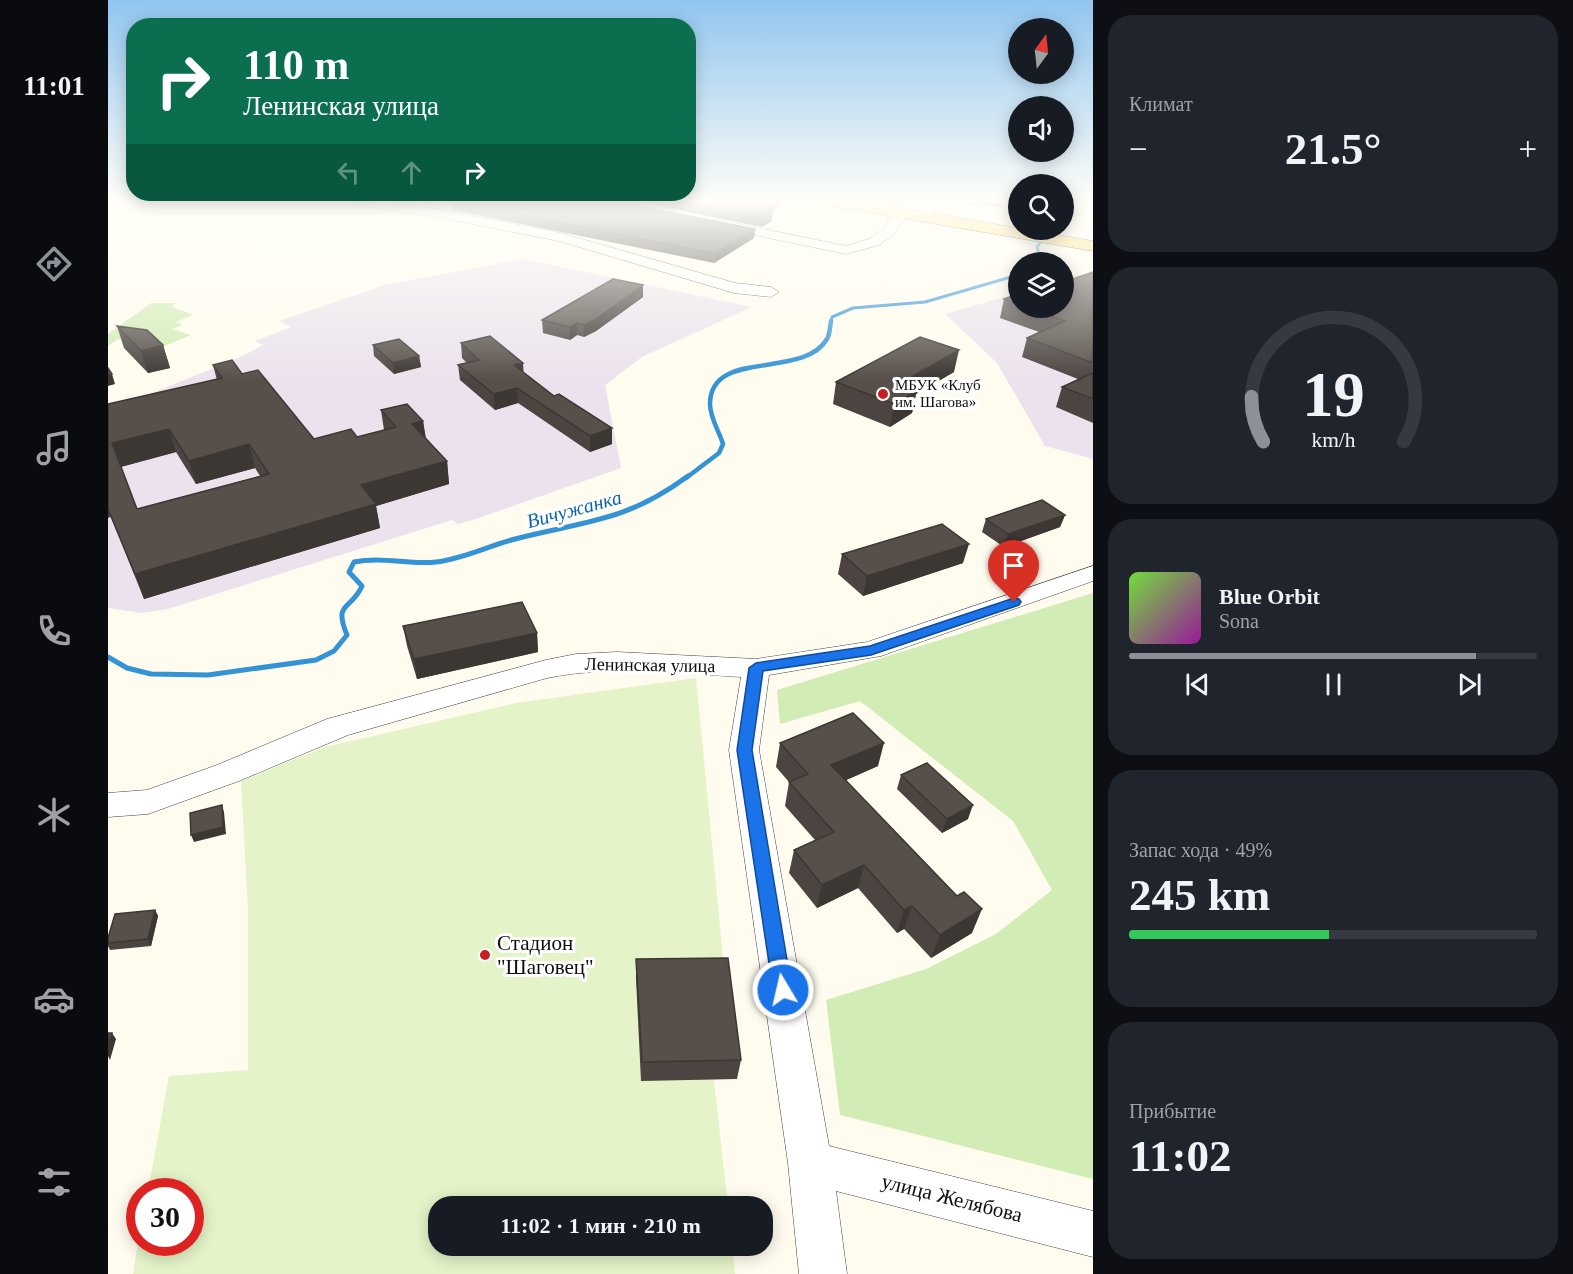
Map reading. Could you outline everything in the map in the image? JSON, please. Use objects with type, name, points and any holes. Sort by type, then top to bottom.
[{"type":"street","points":[[641,260],[734,288],[771,292]]},
{"type":"street","name":"Ленинская улица","points":[[108,806],[148,802],[228,773],[338,727],[556,667],[576,663],[617,661],[756,668],[871,650],[1093,573]]},
{"type":"street","points":[[756,668],[744,750],[810,1163],[823,1274]]},
{"type":"street","name":"улица Желябова","points":[[810,1163],[1093,1234]]},
{"type":"shaded area","points":[[516,260],[531,260],[752,307],[642,357],[605,385],[621,468],[476,519],[458,524],[452,520],[168,609],[141,613],[108,608],[108,411],[243,356],[263,345],[255,341],[291,327],[279,321],[385,285]]},
{"type":"shaded area","points":[[1093,271],[1093,459],[1045,446],[997,363],[945,314],[1008,296],[1008,318],[1074,318],[1074,277]]},
{"type":"green space","points":[[151,303],[175,303],[173,307],[193,315],[176,322],[183,325],[172,329],[191,335],[160,348],[118,339],[108,346],[108,334]]},
{"type":"green space","points":[[1093,593],[1093,1179],[840,1115],[826,1000],[926,969],[996,934],[1052,890],[1013,821],[860,701],[780,724],[777,690]]},
{"type":"green space","name":"Стадион \"Шаговец\"","points":[[696,678],[725,978],[714,1080],[727,1196],[428,1196],[428,1256],[733,1256],[735,1274],[133,1274],[136,1256],[204,1256],[204,1178],[150,1178],[169,1076],[248,1070],[248,910],[241,781],[325,747],[516,703]]},
{"type":"building","points":[[1093,272],[1093,363],[1027,338],[1065,321],[1056,318],[1074,318],[1074,279]]},
{"type":"building","points":[[613,279],[643,285],[584,325],[577,323],[570,327],[542,320]]},
{"type":"building","points":[[117,326],[147,330],[163,345],[141,351]]},
{"type":"building","points":[[490,336],[523,363],[514,365],[554,396],[559,394],[612,428],[590,436],[517,388],[494,394],[458,365],[479,360],[461,343]]},
{"type":"building","points":[[920,337],[959,350],[899,384],[917,391],[894,404],[836,382]]},
{"type":"building","points":[[399,339],[419,356],[393,363],[373,345]]},
{"type":"building","points":[[232,360],[242,374],[258,370],[314,439],[351,429],[357,437],[396,427],[381,410],[407,404],[423,421],[412,424],[447,461],[361,485],[376,504],[135,574],[108,509],[108,404],[222,378],[213,365]],"holes":[[[169,429],[189,461],[249,444],[269,474],[137,509],[112,443]]]},
{"type":"building","points":[[1093,373],[1093,399],[1062,387]]},
{"type":"building","points":[[1042,500],[1065,515],[1008,534],[986,519]]},
{"type":"building","points":[[942,524],[969,544],[867,576],[842,554]]},
{"type":"building","points":[[522,602],[537,633],[414,659],[403,626]]},
{"type":"building","points":[[853,713],[884,743],[831,765],[957,896],[964,892],[982,909],[940,935],[912,906],[904,910],[864,865],[822,885],[794,850],[834,832],[789,782],[808,774],[780,743]]},
{"type":"building","points":[[927,763],[973,805],[947,819],[901,775]]},
{"type":"building","points":[[222,805],[223,827],[191,835],[190,813]]},
{"type":"building","points":[[155,910],[148,939],[108,943],[115,914]]},
{"type":"building","points":[[728,958],[741,1060],[642,1062],[636,959]]},
{"type":"building","points":[[108,1033],[112,1033],[108,1047]]},
{"type":"waterway","name":"Вичужанка","points":[[831,322],[832,317],[853,308],[925,302],[1008,278]]},
{"type":"waterway","name":"Вичужанка","points":[[686,478],[719,453],[723,444],[710,409],[714,387],[725,376],[741,370],[799,359],[815,351],[827,339],[831,321]]},
{"type":"waterway","name":"Вичужанка","points":[[108,657],[127,668],[151,674],[208,675],[316,660],[334,651],[347,635],[343,624],[343,611],[362,586],[349,572],[354,562],[375,560],[426,563],[456,558],[515,539],[604,518],[624,511],[645,503],[688,476]]},
{"type":"place","name":"МБУК «Клуб им. Шагова»","points":[[883,394]]},
{"type":"place","name":"Стадион \"Шаговец\"","points":[[485,955]]},
{"type":"route","points":[[783,990],[744,750],[756,668],[871,650],[1014,602]]}]
